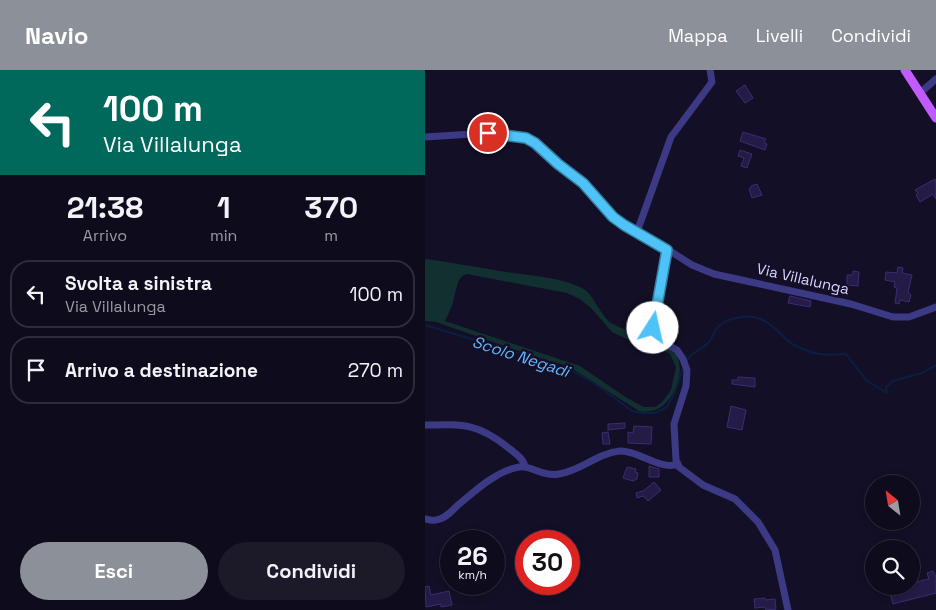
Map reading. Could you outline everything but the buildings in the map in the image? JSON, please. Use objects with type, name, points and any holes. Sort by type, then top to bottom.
[{"type":"main road","points":[[905,70],[936,118]]},
{"type":"street","points":[[637,232],[671,137],[712,82],[710,70]]},
{"type":"street","points":[[919,92],[936,80]]},
{"type":"street","name":"Via Villalunga","points":[[425,138],[488,133],[526,138],[535,143],[583,183],[613,217],[692,265],[713,274],[851,304],[893,317],[909,317],[936,307]]},
{"type":"street","points":[[667,250],[653,328],[659,340],[677,350],[687,370],[686,386],[674,424],[675,460],[703,485],[735,499],[759,522],[775,550],[788,610]]},
{"type":"street","points":[[425,425],[461,424],[477,428],[495,436],[522,459],[525,466]]},
{"type":"street","points":[[425,519],[437,520],[445,516],[473,493],[501,474],[525,466],[547,475],[561,474],[606,455],[619,452],[629,452],[666,465],[678,464]]},
{"type":"green space","points":[[425,259],[563,281],[586,291],[611,323],[643,335],[673,351],[678,359],[680,369],[679,380],[669,400],[660,407],[650,411],[639,411],[568,366],[536,357],[436,322],[425,321]],"holes":[[[467,274],[567,293],[580,299],[591,308],[612,332],[635,343],[657,347],[670,354],[676,367],[671,390],[662,402],[655,407],[644,407],[627,398],[580,366],[445,321],[452,306],[458,282],[462,276]]]},
{"type":"waterway","name":"Scolo Negadi","points":[[686,362],[690,356],[709,342],[716,329],[725,322],[749,316],[765,321],[790,343],[808,351],[825,355],[846,354],[866,380],[887,393],[886,387],[893,381],[922,373],[936,365]]},
{"type":"waterway","name":"Scolo Negadi","points":[[425,325],[567,368],[594,383],[632,411],[642,413],[655,413],[667,407],[675,392],[683,368]]},
{"type":"route","points":[[488,133],[526,138],[535,143],[592,191],[613,217],[667,250],[653,328]]}]
